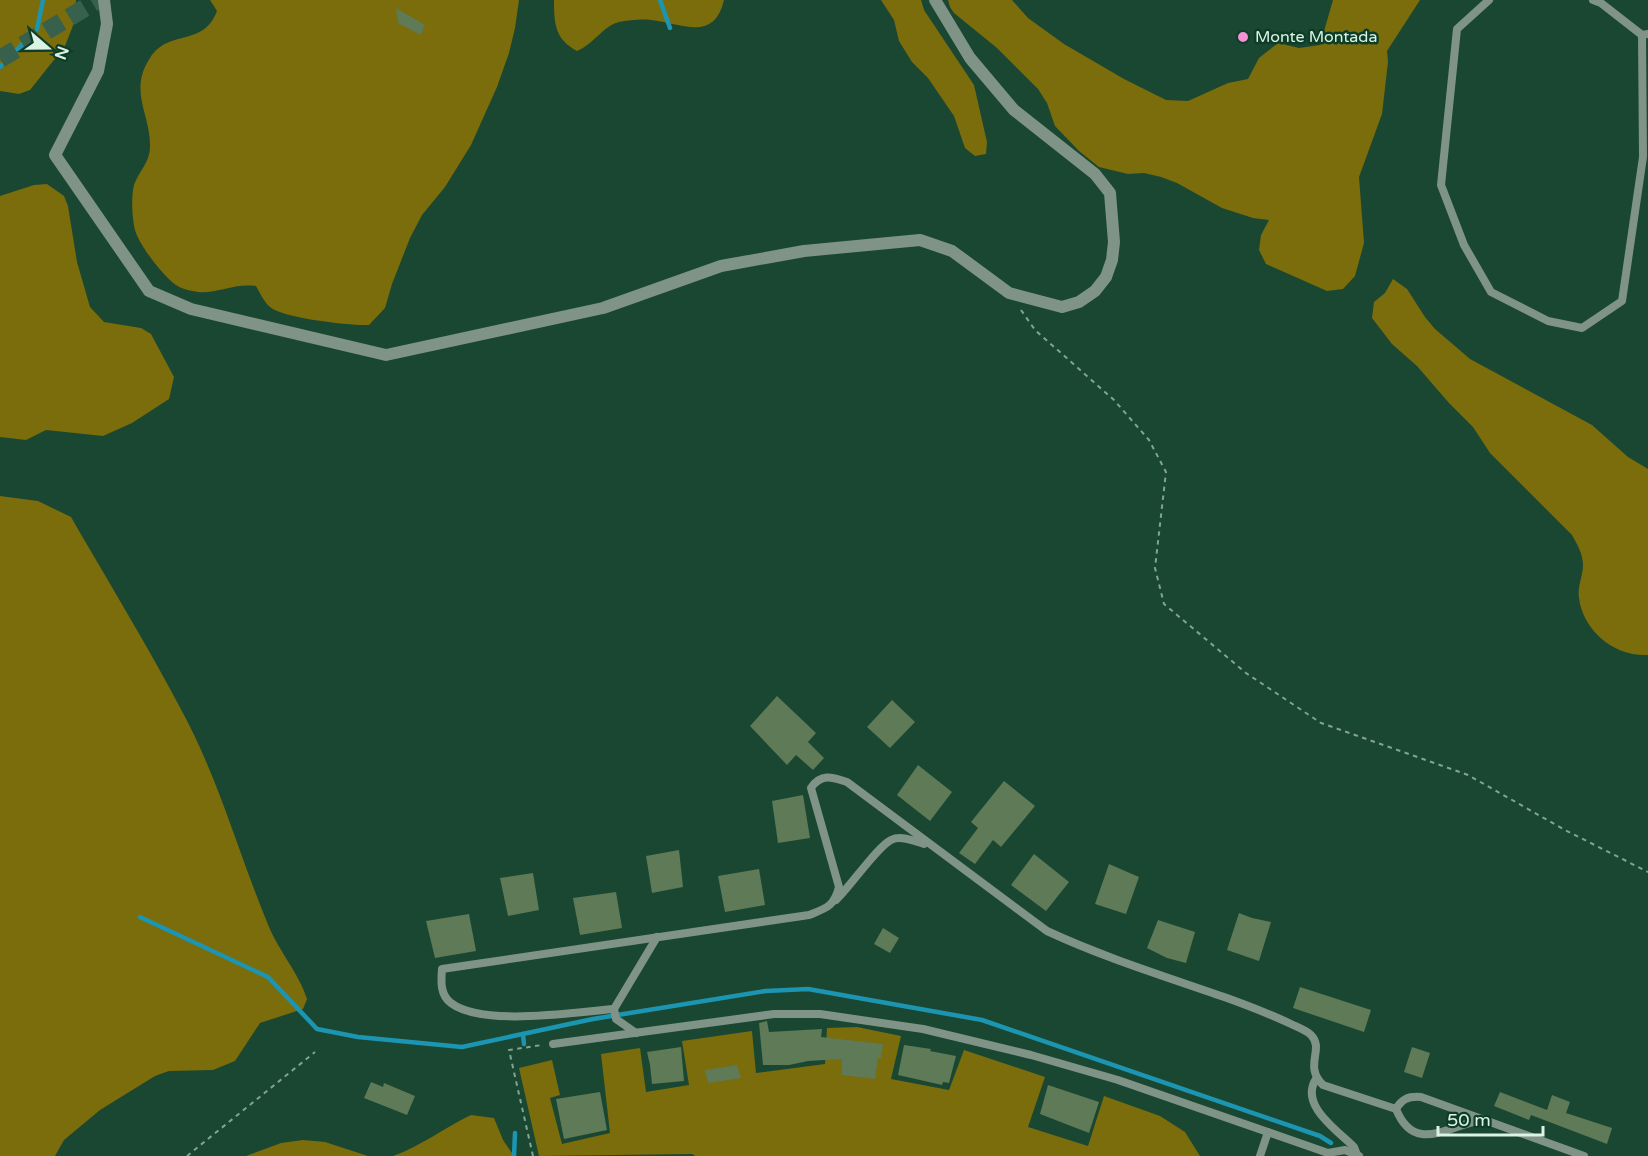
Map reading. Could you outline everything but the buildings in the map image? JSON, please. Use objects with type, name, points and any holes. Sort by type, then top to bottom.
[{"type":"street","points":[[104,0],[107,24],[98,71],[55,155],[149,291],[191,309],[386,355],[603,308],[721,266],[804,251],[920,240],[952,251],[1009,293],[1062,307],[1079,302],[1095,291],[1106,277],[1112,260],[1114,242],[1110,193],[1095,174],[1014,110],[970,58],[935,0]]},
{"type":"lane","points":[[1489,0],[1457,29],[1441,185],[1464,245],[1491,292],[1548,321],[1582,328],[1622,301],[1643,157],[1645,34],[1601,3],[1593,0]]},
{"type":"lane","points":[[829,907],[836,898],[839,887],[811,788],[816,780],[825,776],[846,782],[1047,931],[1080,946],[1261,1010],[1311,1035],[1316,1045],[1313,1069],[1316,1079],[1323,1085],[1396,1109],[1406,1128],[1415,1134],[1435,1135],[1473,1121],[1484,1120]]},
{"type":"lane","points":[[636,1033],[615,1013],[486,1016],[451,1003],[444,994],[441,984],[442,969],[809,915],[829,907],[847,890],[882,847],[891,840],[900,838],[929,845]]},
{"type":"lane","points":[[615,1013],[657,938]]},
{"type":"lane","points":[[553,1044],[719,1021],[800,1013],[923,1029],[1031,1055],[1118,1080],[1328,1153],[1345,1150],[1358,1155]]},
{"type":"lane","points":[[1316,1079],[1311,1098],[1316,1108],[1354,1147],[1358,1155]]},
{"type":"lane","points":[[1396,1109],[1401,1101],[1411,1097],[1421,1097],[1584,1156]]},
{"type":"lane","points":[[1260,1156],[1268,1132]]},
{"type":"path","points":[[1009,293],[1035,330],[1121,408],[1149,440],[1166,472],[1155,568],[1164,604],[1246,673],[1321,723],[1467,775],[1565,830],[1648,872]]},
{"type":"path","points":[[533,1156],[509,1050],[553,1044]]},
{"type":"path","points":[[188,1156],[315,1052]]},
{"type":"shaded area","points":[[0,0],[76,0],[74,23],[65,46],[30,90],[19,94],[0,91]]},
{"type":"shaded area","points":[[210,0],[519,0],[509,53],[497,87],[471,145],[445,187],[422,215],[410,238],[385,308],[369,325],[288,315],[270,307],[256,286],[248,285],[205,292],[184,289],[171,281],[158,268],[137,236],[133,214],[133,190],[148,157],[150,147],[141,92],[144,70],[158,49],[167,43],[203,30],[211,22],[217,11]]},
{"type":"shaded area","points":[[554,0],[724,0],[713,22],[704,26],[685,26],[647,20],[619,22],[608,27],[577,51],[564,41],[557,30]]},
{"type":"shaded area","points":[[881,0],[921,0],[924,10],[974,85],[987,142],[986,154],[975,156],[965,148],[954,116],[928,78],[912,62],[899,41],[894,20]]},
{"type":"shaded area","points":[[948,0],[1012,0],[1028,18],[1064,44],[1124,79],[1166,100],[1188,101],[1228,83],[1248,79],[1259,58],[1278,43],[1299,48],[1320,45],[1333,0],[1420,0],[1387,51],[1388,62],[1382,114],[1359,177],[1364,243],[1355,276],[1343,289],[1327,291],[1266,264],[1259,250],[1261,235],[1269,220],[1253,218],[1222,208],[1177,183],[1161,177],[1144,173],[1128,174],[1099,167],[1079,151],[1055,126],[1047,103],[1038,89],[997,48],[954,13]]},
{"type":"shaded area","points":[[47,184],[64,196],[68,206],[77,262],[90,307],[104,322],[141,328],[151,334],[174,377],[169,399],[132,423],[103,436],[46,430],[26,440],[0,437],[0,196],[34,185]]},
{"type":"shaded area","points":[[1393,279],[1407,289],[1435,329],[1470,359],[1592,425],[1628,457],[1648,469],[1648,655],[1624,652],[1603,640],[1594,631],[1582,610],[1579,598],[1583,561],[1572,535],[1490,453],[1473,427],[1417,366],[1392,344],[1372,318],[1374,302],[1385,293]]},
{"type":"shaded area","points":[[0,496],[38,501],[71,517],[184,715],[208,766],[271,932],[299,980],[307,999],[303,1009],[260,1023],[235,1061],[213,1070],[169,1071],[155,1076],[100,1110],[64,1140],[55,1156],[0,1156]]},
{"type":"shaded area","points":[[857,1027],[901,1036],[891,1079],[949,1090],[964,1050],[1045,1077],[1028,1127],[1088,1146],[1104,1096],[1160,1116],[1185,1132],[1200,1156],[695,1156],[692,1154],[539,1156],[519,1068],[552,1060],[560,1095],[550,1098],[562,1144],[610,1133],[601,1054],[640,1048],[646,1092],[689,1085],[682,1041],[752,1031],[756,1073],[825,1064],[827,1028]]},
{"type":"shaded area","points":[[471,1115],[494,1118],[503,1140],[514,1156],[393,1156],[413,1147]]},
{"type":"shaded area","points":[[303,1140],[325,1142],[368,1156],[246,1156],[281,1143]]},
{"type":"waterway","points":[[0,67],[37,29],[43,0]]},
{"type":"waterway","points":[[660,0],[670,28]]},
{"type":"waterway","points":[[140,917],[268,977],[317,1029],[358,1037],[462,1047],[593,1019],[766,991],[808,989],[982,1020],[1320,1136],[1331,1143]]},
{"type":"waterway","points":[[523,1034],[524,1044]]},
{"type":"waterway","points":[[514,1156],[515,1133]]},
{"type":"tunnel","points":[[0,59],[98,0]]},
{"type":"place","name":"Monte Montada","points":[[1243,37]]}]
